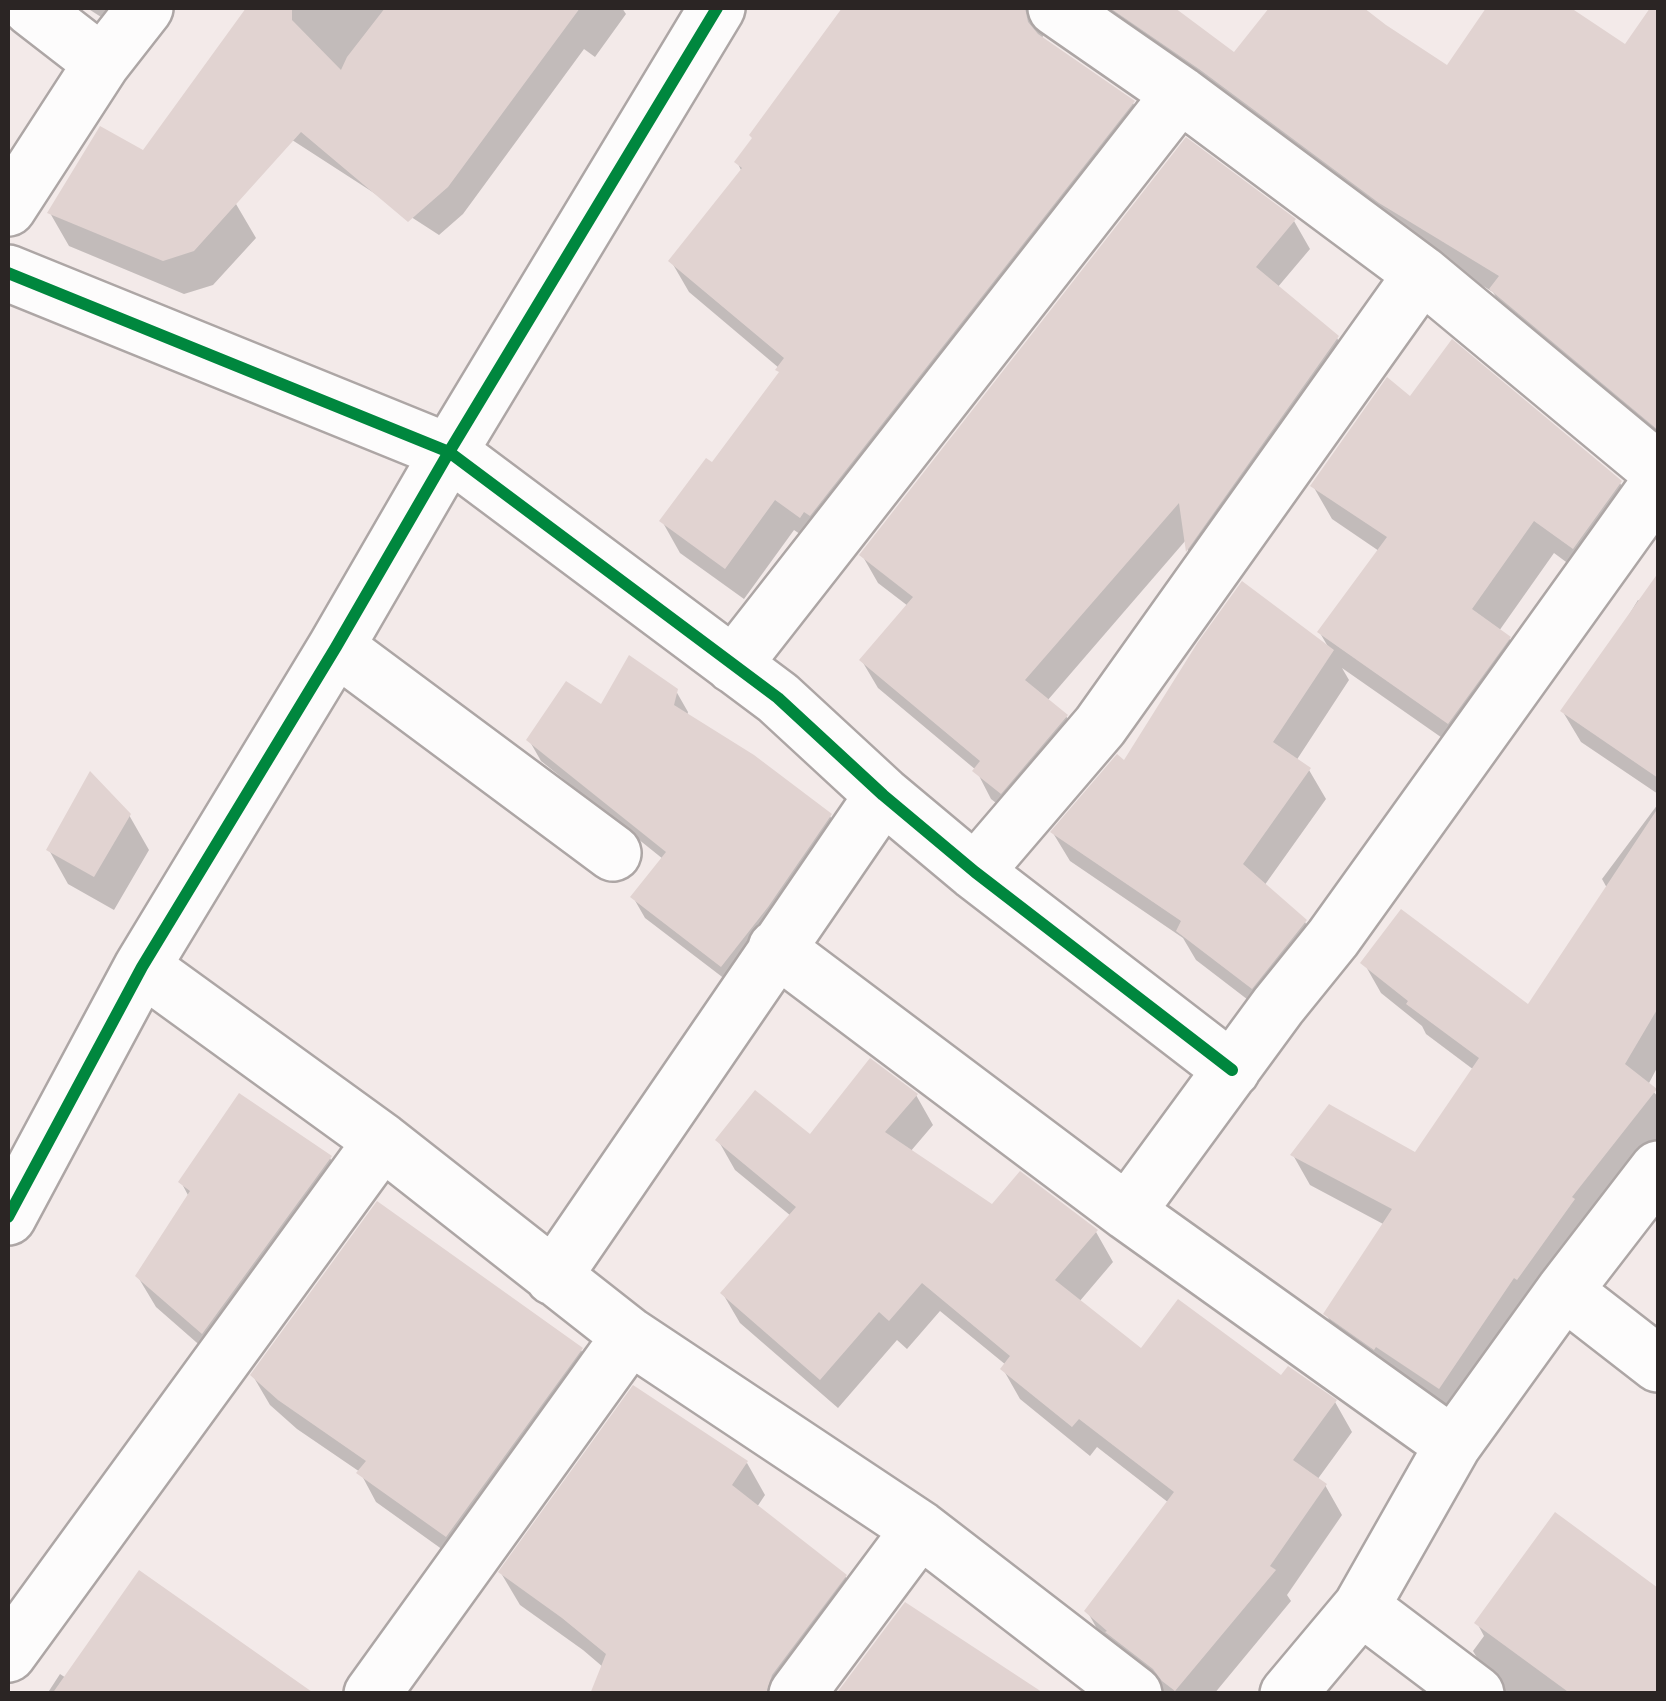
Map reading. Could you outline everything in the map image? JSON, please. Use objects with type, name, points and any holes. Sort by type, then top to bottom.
[{"type":"street","points":[[31,8],[102,63]]},
{"type":"street","points":[[8,208],[102,63],[145,8]]},
{"type":"street","points":[[12,1199],[142,966],[718,8]]},
{"type":"street","points":[[1056,8],[1180,94],[1422,274],[1658,470]]},
{"type":"street","points":[[734,665],[1180,94]]},
{"type":"street","points":[[8,273],[449,452],[778,698],[975,872],[1232,1070]]},
{"type":"street","points":[[975,872],[1100,726],[1422,274]]},
{"type":"street","points":[[1126,1212],[1333,938],[1658,484]]},
{"type":"street","points":[[336,648],[613,853]]},
{"type":"street","points":[[553,1278],[883,794]]},
{"type":"street","points":[[776,948],[1126,1212],[1452,1445]]},
{"type":"street","points":[[142,966],[382,1141],[630,1336],[920,1530],[1134,1694]]},
{"type":"street","points":[[8,1654],[382,1141]]},
{"type":"street","points":[[1288,1694],[1362,1607],[1452,1445],[1658,1168]]},
{"type":"street","points":[[1564,1291],[1658,1364]]},
{"type":"street","points":[[372,1694],[630,1336]]},
{"type":"street","points":[[796,1694],[920,1530]]},
{"type":"street","points":[[1362,1607],[1476,1694]]},
{"type":"building","points":[[246,8],[292,8],[292,20],[341,70],[385,8],[580,8],[448,187],[408,222],[301,132],[194,251],[163,261],[47,213],[100,126],[143,150]]},
{"type":"building","points":[[842,8],[1025,8],[1028,22],[1038,34],[1135,101],[810,516],[804,512],[800,518],[775,500],[725,569],[659,521],[706,458],[712,462],[779,372],[775,370],[784,358],[668,261],[742,168],[734,162],[752,138],[749,135]]},
{"type":"building","points":[[1110,8],[1175,8],[1234,52],[1269,8],[1364,8],[1447,65],[1486,8],[1571,8],[1625,44],[1650,8],[1658,8],[1658,430],[1489,289],[1499,276],[1379,203]]},
{"type":"building","points":[[1186,137],[1296,219],[1256,267],[1339,336],[1186,552],[1179,503],[1025,680],[1068,715],[1001,794],[972,771],[980,761],[859,660],[913,597],[859,555]]},
{"type":"building","points":[[1452,339],[1622,481],[1573,549],[1534,521],[1472,609],[1511,637],[1448,724],[1317,632],[1387,537],[1310,486],[1387,377],[1410,396]]},
{"type":"building","points":[[1658,573],[1658,778],[1560,711]]},
{"type":"building","points":[[1242,581],[1334,650],[1273,742],[1311,768],[1243,864],[1307,920],[1252,989],[1176,931],[1181,921],[1050,832],[1117,754],[1124,760],[1198,642]]},
{"type":"building","points":[[629,655],[678,689],[674,705],[754,755],[832,814],[721,967],[630,897],[666,852],[526,740],[566,681],[601,704]]},
{"type":"building","points":[[90,771],[131,814],[94,877],[46,850]]},
{"type":"building","points":[[1658,808],[1658,1008],[1625,1064],[1657,1089],[1572,1197],[1575,1199],[1517,1280],[1514,1278],[1439,1389],[1323,1314],[1392,1209],[1290,1155],[1329,1104],[1415,1152],[1479,1058],[1406,1004],[1408,1001],[1360,963],[1401,909],[1528,1004]]},
{"type":"building","points":[[870,1058],[918,1094],[885,1132],[992,1204],[1020,1171],[1098,1230],[1055,1280],[1141,1348],[1178,1299],[1281,1375],[1288,1366],[1337,1400],[1293,1460],[1327,1484],[1270,1566],[1276,1570],[1175,1691],[1084,1611],[1174,1492],[1079,1419],[1072,1427],[1000,1369],[1010,1356],[922,1283],[889,1321],[879,1312],[820,1380],[720,1293],[796,1207],[715,1140],[755,1090],[810,1134]]},
{"type":"building","points":[[239,1093],[332,1156],[202,1334],[135,1276],[190,1191],[178,1182]]},
{"type":"building","points":[[377,1201],[583,1348],[446,1537],[356,1473],[366,1461],[278,1400],[250,1375]]},
{"type":"building","points":[[633,1385],[748,1461],[732,1485],[847,1575],[772,1675],[766,1694],[590,1694],[606,1654],[498,1572]]},
{"type":"building","points":[[1555,1512],[1658,1588],[1658,1694],[1571,1694],[1474,1623]]},
{"type":"building","points":[[139,1570],[315,1694],[52,1694]]},
{"type":"building","points":[[905,1602],[1045,1694],[836,1694]]},
{"type":"cycle path","points":[[8,1217],[142,967],[717,8]]},
{"type":"cycle path","points":[[8,273],[449,452],[778,698],[883,795],[975,872],[1232,1070]]}]
